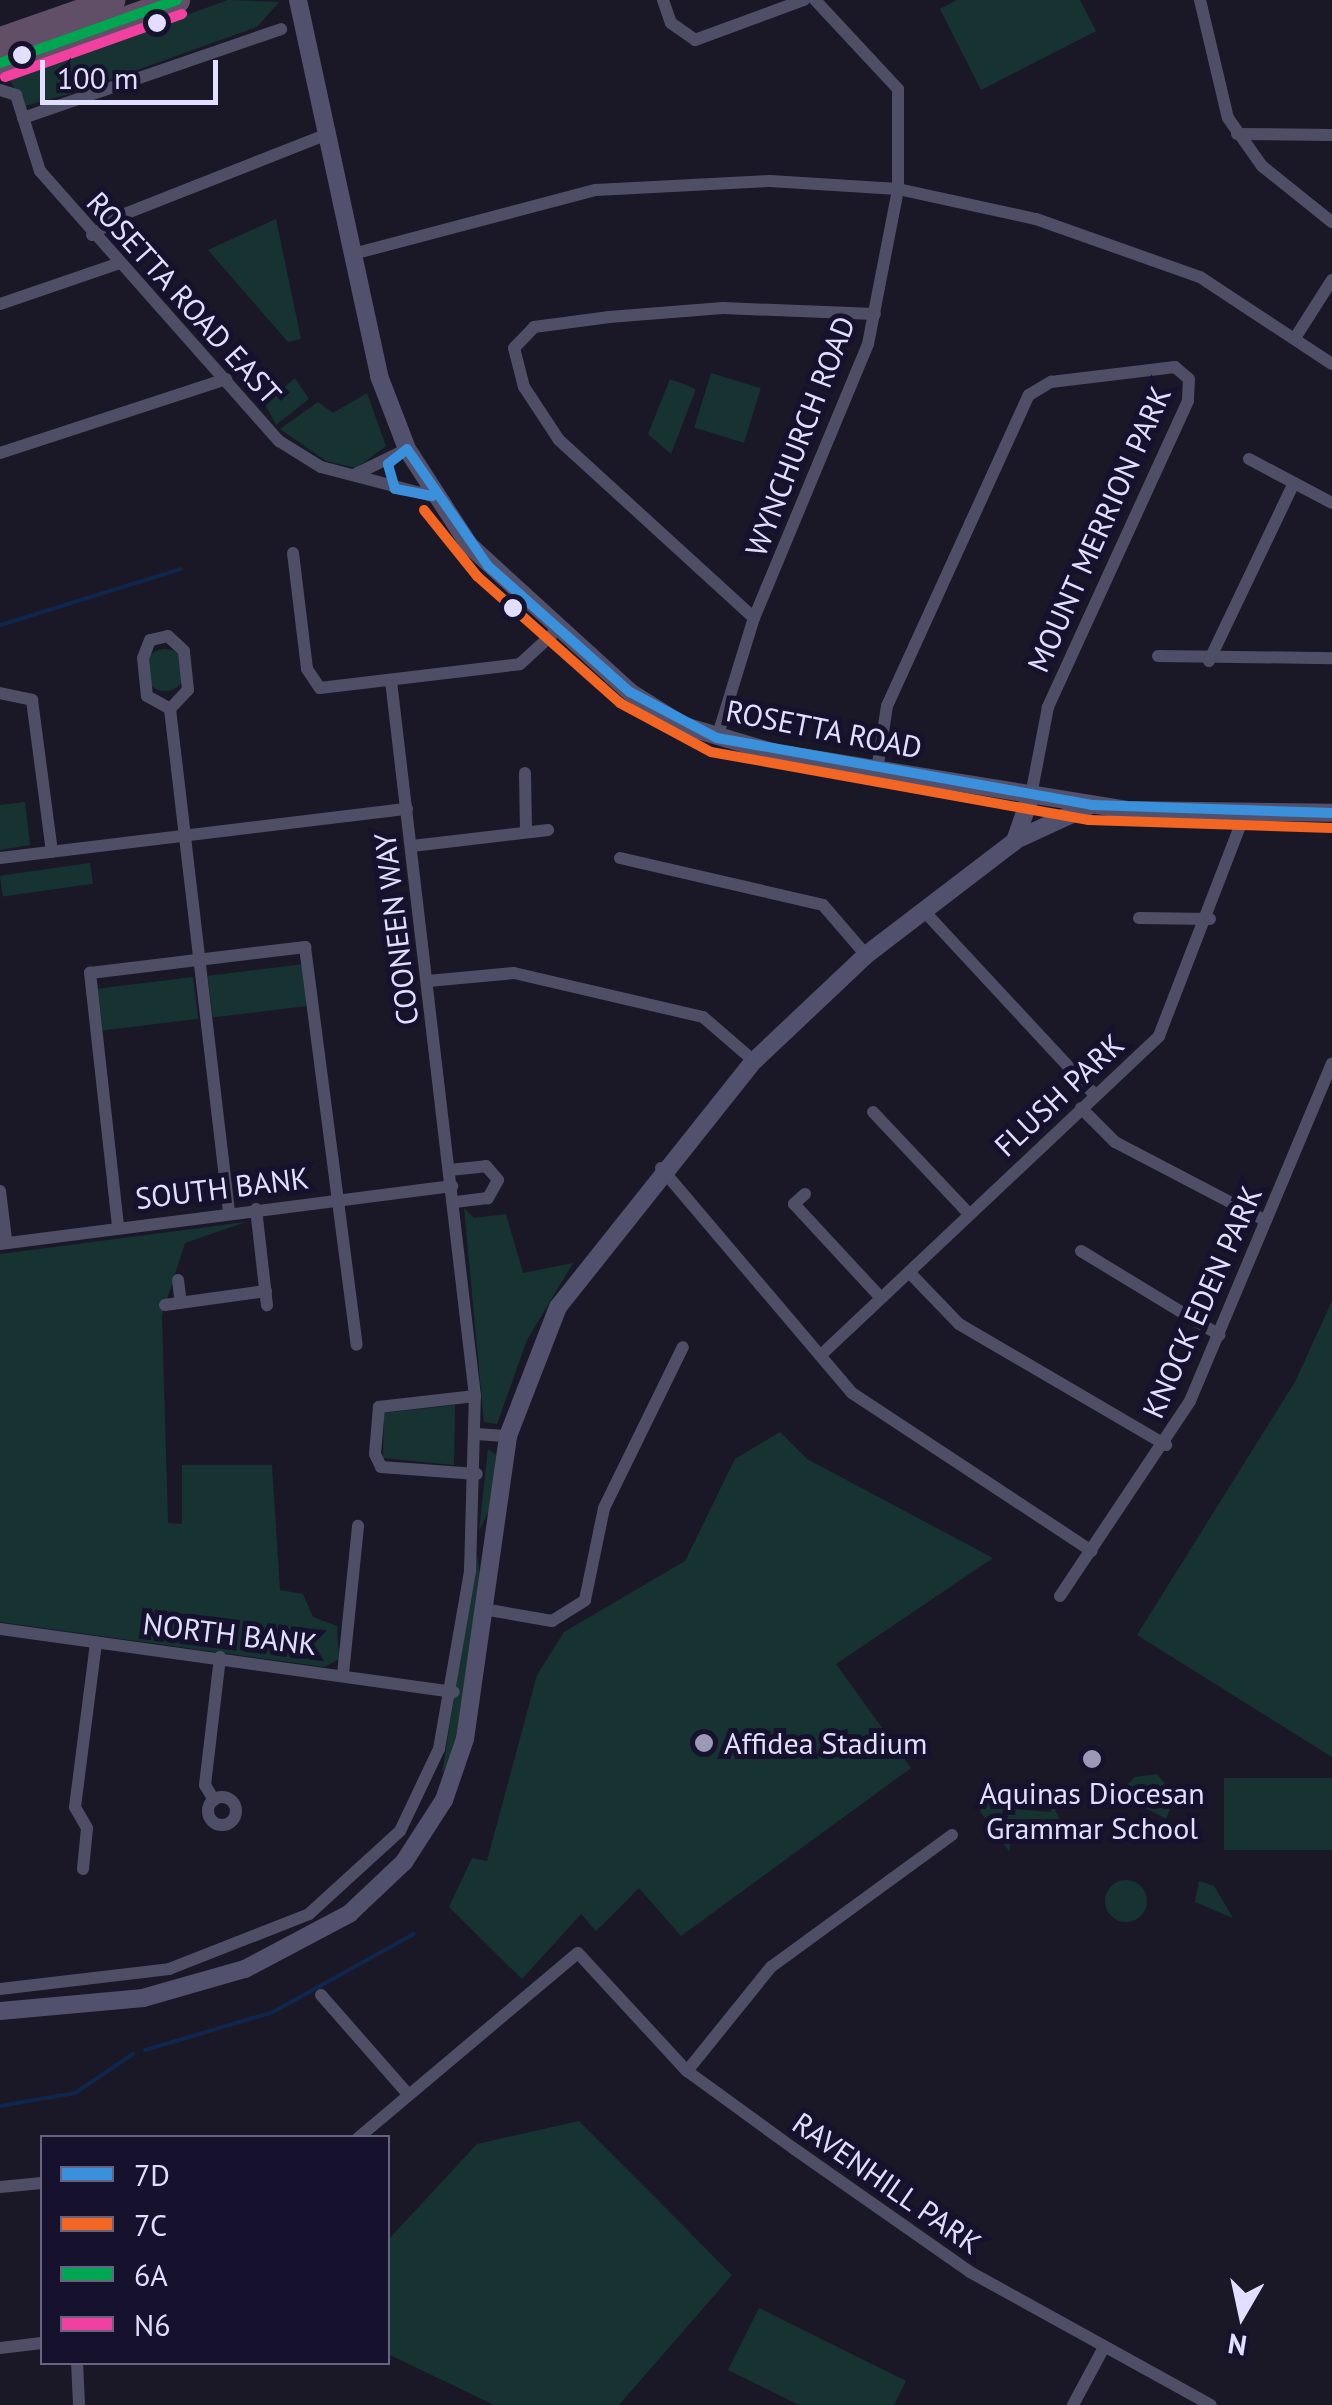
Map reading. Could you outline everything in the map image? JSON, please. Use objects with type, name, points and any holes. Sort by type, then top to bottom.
[{"type":"highway","points":[[0,39],[112,0]]},
{"type":"highway","points":[[0,62],[177,0]]},
{"type":"street","name":"ROSETTA ROAD","points":[[298,0],[379,376],[407,449],[432,496],[468,546],[657,711],[717,738],[1092,806],[1244,816],[1332,813]]},
{"type":"street","points":[[663,0],[671,23],[695,40],[804,0]]},
{"type":"street","name":"WYNCHURCH ROAD","points":[[717,738],[754,618],[875,314],[898,188],[898,89],[815,0]]},
{"type":"street","points":[[1200,0],[1219,100],[1237,134],[1332,222]]},
{"type":"street","points":[[0,90],[16,96],[23,118],[281,30]]},
{"type":"street","name":"ROSETTA ROAD EAST","points":[[23,118],[40,171],[117,264],[279,441],[346,476],[432,496]]},
{"type":"street","points":[[92,235],[122,215],[328,134]]},
{"type":"street","points":[[1237,134],[1332,136]]},
{"type":"street","points":[[353,254],[596,190],[770,181],[898,188],[1083,233],[1242,301],[1332,364]]},
{"type":"street","points":[[0,304],[117,264]]},
{"type":"street","points":[[1295,338],[1332,280]]},
{"type":"street","points":[[754,618],[559,440],[524,387],[514,348],[534,327],[609,316],[723,308],[875,314]]},
{"type":"street","name":"MOUNT MERRION PARK","points":[[877,770],[888,706],[1029,395],[1051,382],[1175,366],[1189,379],[1188,401],[1048,706],[1031,795]]},
{"type":"street","points":[[0,453],[226,379]]},
{"type":"street","points":[[346,476],[388,464],[407,449]]},
{"type":"street","points":[[1250,459],[1332,503]]},
{"type":"street","points":[[388,464],[395,489]]},
{"type":"street","points":[[1209,661],[1294,483]]},
{"type":"street","points":[[293,552],[314,684],[391,681],[520,664],[559,628]]},
{"type":"street","points":[[170,709],[148,696],[143,658],[150,640],[168,636],[184,650],[188,690],[170,709],[229,1212]]},
{"type":"street","points":[[1158,656],[1209,661],[1332,658]]},
{"type":"street","name":"COONEEN WAY","points":[[0,1989],[186,1964],[266,1936],[335,1896],[419,1801],[454,1692],[476,1474],[476,1396],[391,681]]},
{"type":"street","points":[[0,693],[32,700],[52,852]]},
{"type":"street","points":[[525,772],[526,832]]},
{"type":"street","points":[[1015,841],[1031,795]]},
{"type":"street","points":[[0,2011],[199,1984],[276,1957],[349,1914],[404,1862],[444,1800],[490,1610],[508,1436],[558,1307],[660,1167],[754,1060],[866,954],[1015,841],[1092,806]]},
{"type":"street","points":[[0,858],[407,809]]},
{"type":"street","name":"FLUSH PARK","points":[[822,1354],[1160,1036],[1210,919],[1244,816]]},
{"type":"street","points":[[412,846],[548,830]]},
{"type":"street","points":[[620,858],[823,905],[866,954]]},
{"type":"street","points":[[923,910],[1095,1095]]},
{"type":"street","points":[[1138,918],[1210,919]]},
{"type":"street","points":[[118,1226],[88,976],[198,958],[309,950],[357,1345]]},
{"type":"street","points":[[428,981],[514,973],[684,1012],[704,1017],[754,1060]]},
{"type":"street","name":"KNOCK EDEN PARK","points":[[1060,1596],[1166,1445],[1219,1336],[1332,1064]]},
{"type":"street","points":[[1081,1108],[1116,1142],[1266,1221]]},
{"type":"street","points":[[873,1112],[969,1214]]},
{"type":"street","points":[[450,1170],[486,1166],[498,1180],[488,1198],[454,1202]]},
{"type":"street","points":[[660,1167],[864,1403],[1092,1551]]},
{"type":"street","name":"SOUTH BANK","points":[[3,1242],[452,1186]]},
{"type":"street","points":[[0,1191],[3,1242]]},
{"type":"street","points":[[805,1194],[794,1204],[881,1298]]},
{"type":"street","points":[[166,1305],[266,1298],[256,1209]]},
{"type":"street","points":[[1080,1251],[1219,1336]]},
{"type":"street","points":[[909,1272],[959,1324],[1166,1445]]},
{"type":"street","points":[[178,1280],[181,1303]]},
{"type":"street","points":[[490,1610],[552,1620],[585,1600],[604,1508],[684,1346]]},
{"type":"street","points":[[476,1396],[379,1407],[374,1454],[381,1467],[476,1474]]},
{"type":"street","points":[[477,1434],[508,1436]]},
{"type":"street","points":[[343,1674],[358,1526]]},
{"type":"street","name":"NORTH BANK","points":[[0,1629],[454,1692]]},
{"type":"street","points":[[83,1870],[87,1828],[75,1806],[96,1642]]},
{"type":"street","points":[[214,1800],[205,1784],[220,1657]]},
{"type":"street","points":[[687,2071],[770,1968],[952,1835]]},
{"type":"street","name":"RAVENHILL PARK","points":[[408,2094],[572,1953],[687,2071],[970,2272],[1103,2349],[1211,2405]]},
{"type":"street","points":[[320,1995],[408,2094],[361,2135]]},
{"type":"street","points":[[0,2187],[40,2183]]},
{"type":"street","points":[[0,2348],[40,2343]]},
{"type":"street","points":[[1073,2405],[1103,2349]]},
{"type":"street","points":[[76,2365],[79,2405]]},
{"type":"green space","points":[[228,0],[279,2],[257,27],[76,92],[25,106],[9,79]]},
{"type":"green space","points":[[957,0],[1080,0],[1096,31],[981,90],[940,9]]},
{"type":"green space","points":[[276,219],[301,339],[288,342],[208,250]]},
{"type":"green space","points":[[711,373],[761,388],[744,443],[694,428]]},
{"type":"green space","points":[[295,378],[309,399],[276,425],[265,404]]},
{"type":"green space","points":[[670,379],[696,389],[671,454],[648,434]]},
{"type":"green space","points":[[367,393],[386,446],[356,468],[326,461],[280,429],[318,402],[333,413]]},
{"type":"green space","points":[[165,649],[180,655],[186,670],[180,685],[165,691],[150,685],[144,670],[150,655]]},
{"type":"green space","points":[[25,802],[30,845],[0,850],[0,805]]},
{"type":"green space","points":[[90,863],[93,884],[3,896],[0,876]]},
{"type":"green space","points":[[304,964],[309,1006],[213,1018],[208,976]]},
{"type":"green space","points":[[193,977],[198,1019],[103,1030],[98,989]]},
{"type":"green space","points":[[464,1208],[474,1218],[506,1214],[523,1273],[573,1263],[527,1340],[497,1424],[484,1422]]},
{"type":"green space","points":[[246,1222],[185,1243],[162,1315],[168,1523],[182,1524],[182,1465],[272,1465],[280,1590],[303,1594],[313,1617],[337,1626],[339,1659],[325,1667],[0,1622],[0,1254]]},
{"type":"green space","points":[[1332,1301],[1332,1757],[1137,1635],[1295,1382]]},
{"type":"green space","points":[[455,1405],[454,1465],[383,1458],[384,1413]]},
{"type":"green space","name":"Affidea Stadium","points":[[780,1432],[807,1459],[993,1558],[836,1664],[911,1768],[681,1936],[639,1888],[596,1931],[581,1914],[522,1979],[449,1907],[472,1858],[487,1861],[537,1675],[564,1632],[685,1561],[735,1459]]},
{"type":"green space","points":[[488,1449],[496,1455],[492,1504],[479,1531]]},
{"type":"green space","points":[[477,1554],[483,1598],[454,1753],[442,1774]]},
{"type":"green space","points":[[1157,1774],[1175,1796],[1166,1819],[1119,1793],[1135,1777]]},
{"type":"green space","points":[[1224,1778],[1332,1778],[1332,1850],[1224,1850]]},
{"type":"green space","points":[[989,1798],[990,1807],[1051,1812],[1052,1803],[1060,1820],[1011,1841],[1009,1851],[980,1811]]},
{"type":"green space","points":[[1126,1880],[1140,1887],[1147,1901],[1140,1915],[1126,1922],[1112,1915],[1105,1901],[1112,1887]]},
{"type":"green space","points":[[1199,1881],[1214,1886],[1233,1918],[1195,1902]]},
{"type":"green space","points":[[579,2121],[732,2275],[619,2405],[494,2405],[390,2355],[390,2238],[477,2144]]},
{"type":"green space","points":[[759,2308],[906,2381],[894,2405],[799,2405],[728,2370]]},
{"type":"waterway","points":[[0,625],[181,569]]},
{"type":"waterway","points":[[145,2050],[273,2012],[414,1934]]},
{"type":"waterway","points":[[0,2106],[75,2093],[133,2054]]},
{"type":"transit line","name":"6A","points":[[0,63],[177,0]]},
{"type":"transit line","name":"N6","points":[[5,77],[182,14]]},
{"type":"transit line","name":"7D","points":[[432,496],[395,489],[388,464],[407,449],[488,566],[630,692],[717,738],[1092,805],[1332,813]]},
{"type":"transit line","name":"7C","points":[[424,510],[477,576],[620,703],[711,752],[1089,820],[1332,828]]},
{"type":"place","name":"Affidea Stadium","points":[[704,1743]]},
{"type":"place","name":"Aquinas Diocesan Grammar School","points":[[1092,1759]]}]
